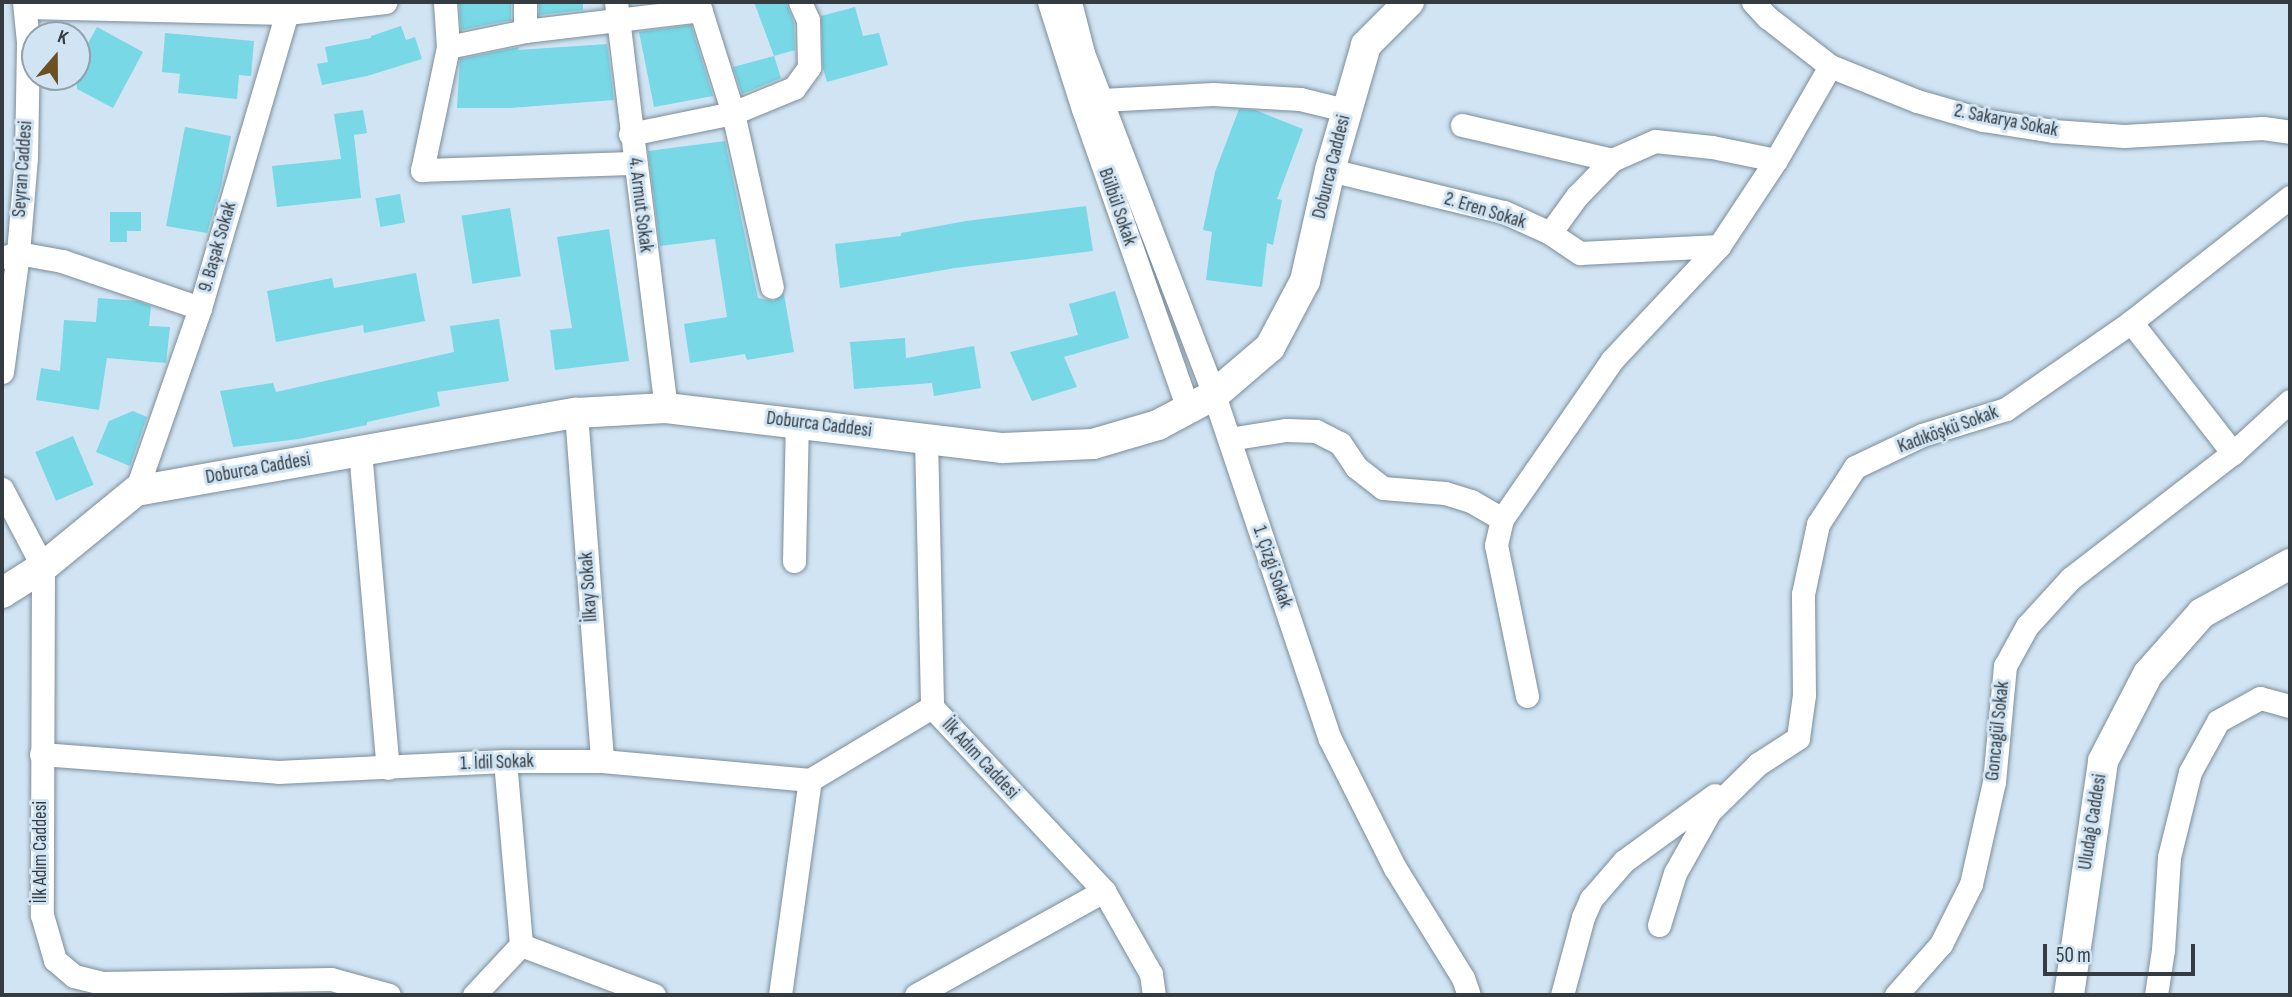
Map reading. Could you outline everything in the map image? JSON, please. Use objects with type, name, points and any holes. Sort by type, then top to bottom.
[{"type":"main road","name":"Doburca Caddesi","points":[[2,593],[43,567],[136,491],[576,413],[666,408],[797,421],[1003,448],[1093,444],[1158,425],[1189,411],[1213,395],[1270,346],[1305,281],[1329,170],[1366,45],[1394,8]]},
{"type":"main road","name":"Uludağ Caddesi","points":[[2069,995],[2102,761],[2148,674],[2202,613],[2290,564]]},
{"type":"street","points":[[24,4],[290,8],[385,2]]},
{"type":"street","points":[[445,2],[448,47],[422,170],[634,163]]},
{"type":"street","points":[[525,2],[525,32]]},
{"type":"street","points":[[630,134],[733,113],[794,88],[809,66],[808,20],[800,2]]},
{"type":"street","name":"Bülbül Sokak","points":[[1049,2],[1213,395]]},
{"type":"street","name":"Bülbül Sokak","points":[[1070,2],[1092,105],[1189,411]]},
{"type":"street","name":"2. Sakarya Sokak","points":[[1753,2],[1830,66],[1917,101],[1983,120],[2053,131],[2124,136],[2263,128],[2290,132]]},
{"type":"street","name":"Seyran Caddesi","points":[[2,372],[10,256],[26,158],[24,4]]},
{"type":"street","points":[[448,47],[618,12],[699,6],[733,113],[772,287]]},
{"type":"street","name":"9. Başak Sokak","points":[[136,491],[200,308],[290,8]]},
{"type":"street","name":"4. Armut Sokak","points":[[618,12],[630,134],[666,408]]},
{"type":"street","points":[[1527,696],[1496,545],[1502,519],[1612,359],[1719,246],[1776,160],[1830,66]]},
{"type":"street","points":[[1092,105],[1213,94],[1300,99],[1345,110]]},
{"type":"street","points":[[1462,125],[1612,160]]},
{"type":"street","points":[[1550,233],[1577,196],[1612,160],[1656,141],[1712,147],[1776,160]]},
{"type":"street","name":"2. Eren Sokak","points":[[1329,170],[1504,212],[1550,233],[1580,253],[1719,246]]},
{"type":"street","name":"Kadıköşkü Sokak","points":[[1659,925],[1675,873],[1710,811],[1758,764],[1798,738],[1804,695],[1803,594],[1818,524],[1855,467],[1922,435],[2006,409],[2131,322],[2290,197]]},
{"type":"street","points":[[10,256],[62,261],[200,308]]},
{"type":"street","points":[[2131,322],[2233,453]]},
{"type":"street","name":"1. Çizgi Sokak","points":[[1213,395],[1330,739],[1395,868],[1462,978],[1469,995]]},
{"type":"street","name":"Goncagül Sokak","points":[[1896,995],[1941,944],[1971,884],[1994,782],[2005,666],[2027,626],[2071,578],[2233,453],[2290,401]]},
{"type":"street","name":"İlkay Sokak","points":[[576,413],[602,761]]},
{"type":"street","points":[[794,561],[797,421]]},
{"type":"street","points":[[1228,439],[1286,430],[1317,430],[1340,443],[1356,467],[1383,488],[1445,493],[1471,502],[1502,519]]},
{"type":"street","name":"İlk Adım Caddesi","points":[[926,438],[932,707],[1104,891],[1151,974],[1154,995]]},
{"type":"street","points":[[360,451],[388,768]]},
{"type":"street","points":[[2,489],[43,567]]},
{"type":"street","name":"İlk Adım Caddesi","points":[[43,567],[42,915],[55,960],[74,976],[102,983],[331,979],[389,995]]},
{"type":"street","points":[[2156,995],[2163,950],[2169,857],[2190,772],[2218,721],[2260,698],[2290,706]]},
{"type":"street","points":[[780,995],[810,780],[932,707]]},
{"type":"street","name":"1. İdil Sokak","points":[[41,754],[278,772],[505,761],[602,761],[810,780]]},
{"type":"street","points":[[474,995],[521,945],[505,761]]},
{"type":"street","points":[[1562,995],[1583,917],[1591,899],[1609,877],[1624,861],[1718,793],[1730,791]]},
{"type":"street","points":[[916,995],[1104,891]]},
{"type":"street","points":[[521,945],[654,995]]},
{"type":"building","points":[[459,2],[511,2],[511,20],[461,30]]},
{"type":"building","points":[[539,2],[583,2],[583,10],[539,15]]},
{"type":"building","points":[[754,2],[786,2],[794,23],[795,50],[774,56]]},
{"type":"building","points":[[855,7],[863,36],[879,33],[888,65],[827,82],[823,68],[821,16]]},
{"type":"building","points":[[691,25],[713,96],[654,107],[639,32]]},
{"type":"building","points":[[401,26],[406,40],[415,37],[422,59],[367,76],[322,85],[317,64],[328,62],[325,47],[371,38]]},
{"type":"building","points":[[97,27],[143,52],[113,108],[81,91],[91,91],[91,38]]},
{"type":"building","points":[[165,33],[254,41],[251,76],[239,75],[237,99],[178,93],[180,74],[162,72]]},
{"type":"building","points":[[607,44],[614,100],[510,108],[457,108],[460,59],[519,47],[518,50]]},
{"type":"building","points":[[774,56],[781,78],[742,94],[733,67]]},
{"type":"building","points":[[1239,109],[1255,110],[1303,129],[1277,199],[1282,200],[1273,245],[1267,243],[1262,287],[1206,280],[1212,232],[1203,230],[1215,172]]},
{"type":"building","points":[[363,110],[367,133],[354,135],[361,198],[277,207],[272,166],[341,159],[334,114]]},
{"type":"building","points":[[185,127],[231,136],[221,186],[207,233],[166,226]]},
{"type":"building","points":[[725,141],[758,298],[774,301],[784,294],[794,352],[747,360],[745,354],[690,363],[684,324],[727,317],[715,239],[660,246],[648,151]]},
{"type":"building","points":[[400,194],[405,223],[380,227],[375,198]]},
{"type":"building","points":[[1086,206],[1093,251],[955,268],[840,288],[835,244],[901,236],[901,233],[966,221]]},
{"type":"building","points":[[510,208],[521,276],[472,284],[462,216]]},
{"type":"building","points":[[110,212],[141,212],[141,231],[127,231],[127,242],[110,242]]},
{"type":"building","points":[[609,229],[629,361],[555,370],[550,330],[572,328],[557,237]]},
{"type":"building","points":[[416,273],[425,321],[364,333],[363,325],[276,342],[267,291],[332,278],[334,288]]},
{"type":"building","points":[[1115,291],[1129,338],[1064,357],[1077,387],[1032,401],[1010,352],[1078,335],[1069,304]]},
{"type":"building","points":[[98,298],[137,301],[151,306],[149,326],[170,327],[166,363],[107,358],[99,410],[36,400],[41,368],[60,371],[64,320],[96,322]]},
{"type":"building","points":[[499,319],[509,381],[437,392],[440,406],[367,422],[367,425],[299,439],[233,447],[220,391],[273,383],[276,392],[454,352],[450,326]]},
{"type":"building","points":[[905,338],[906,358],[974,346],[981,388],[934,396],[932,383],[854,389],[850,342]]},
{"type":"building","points":[[133,411],[147,417],[130,466],[96,452],[109,421]]},
{"type":"building","points":[[73,436],[94,485],[56,501],[35,452]]}]
